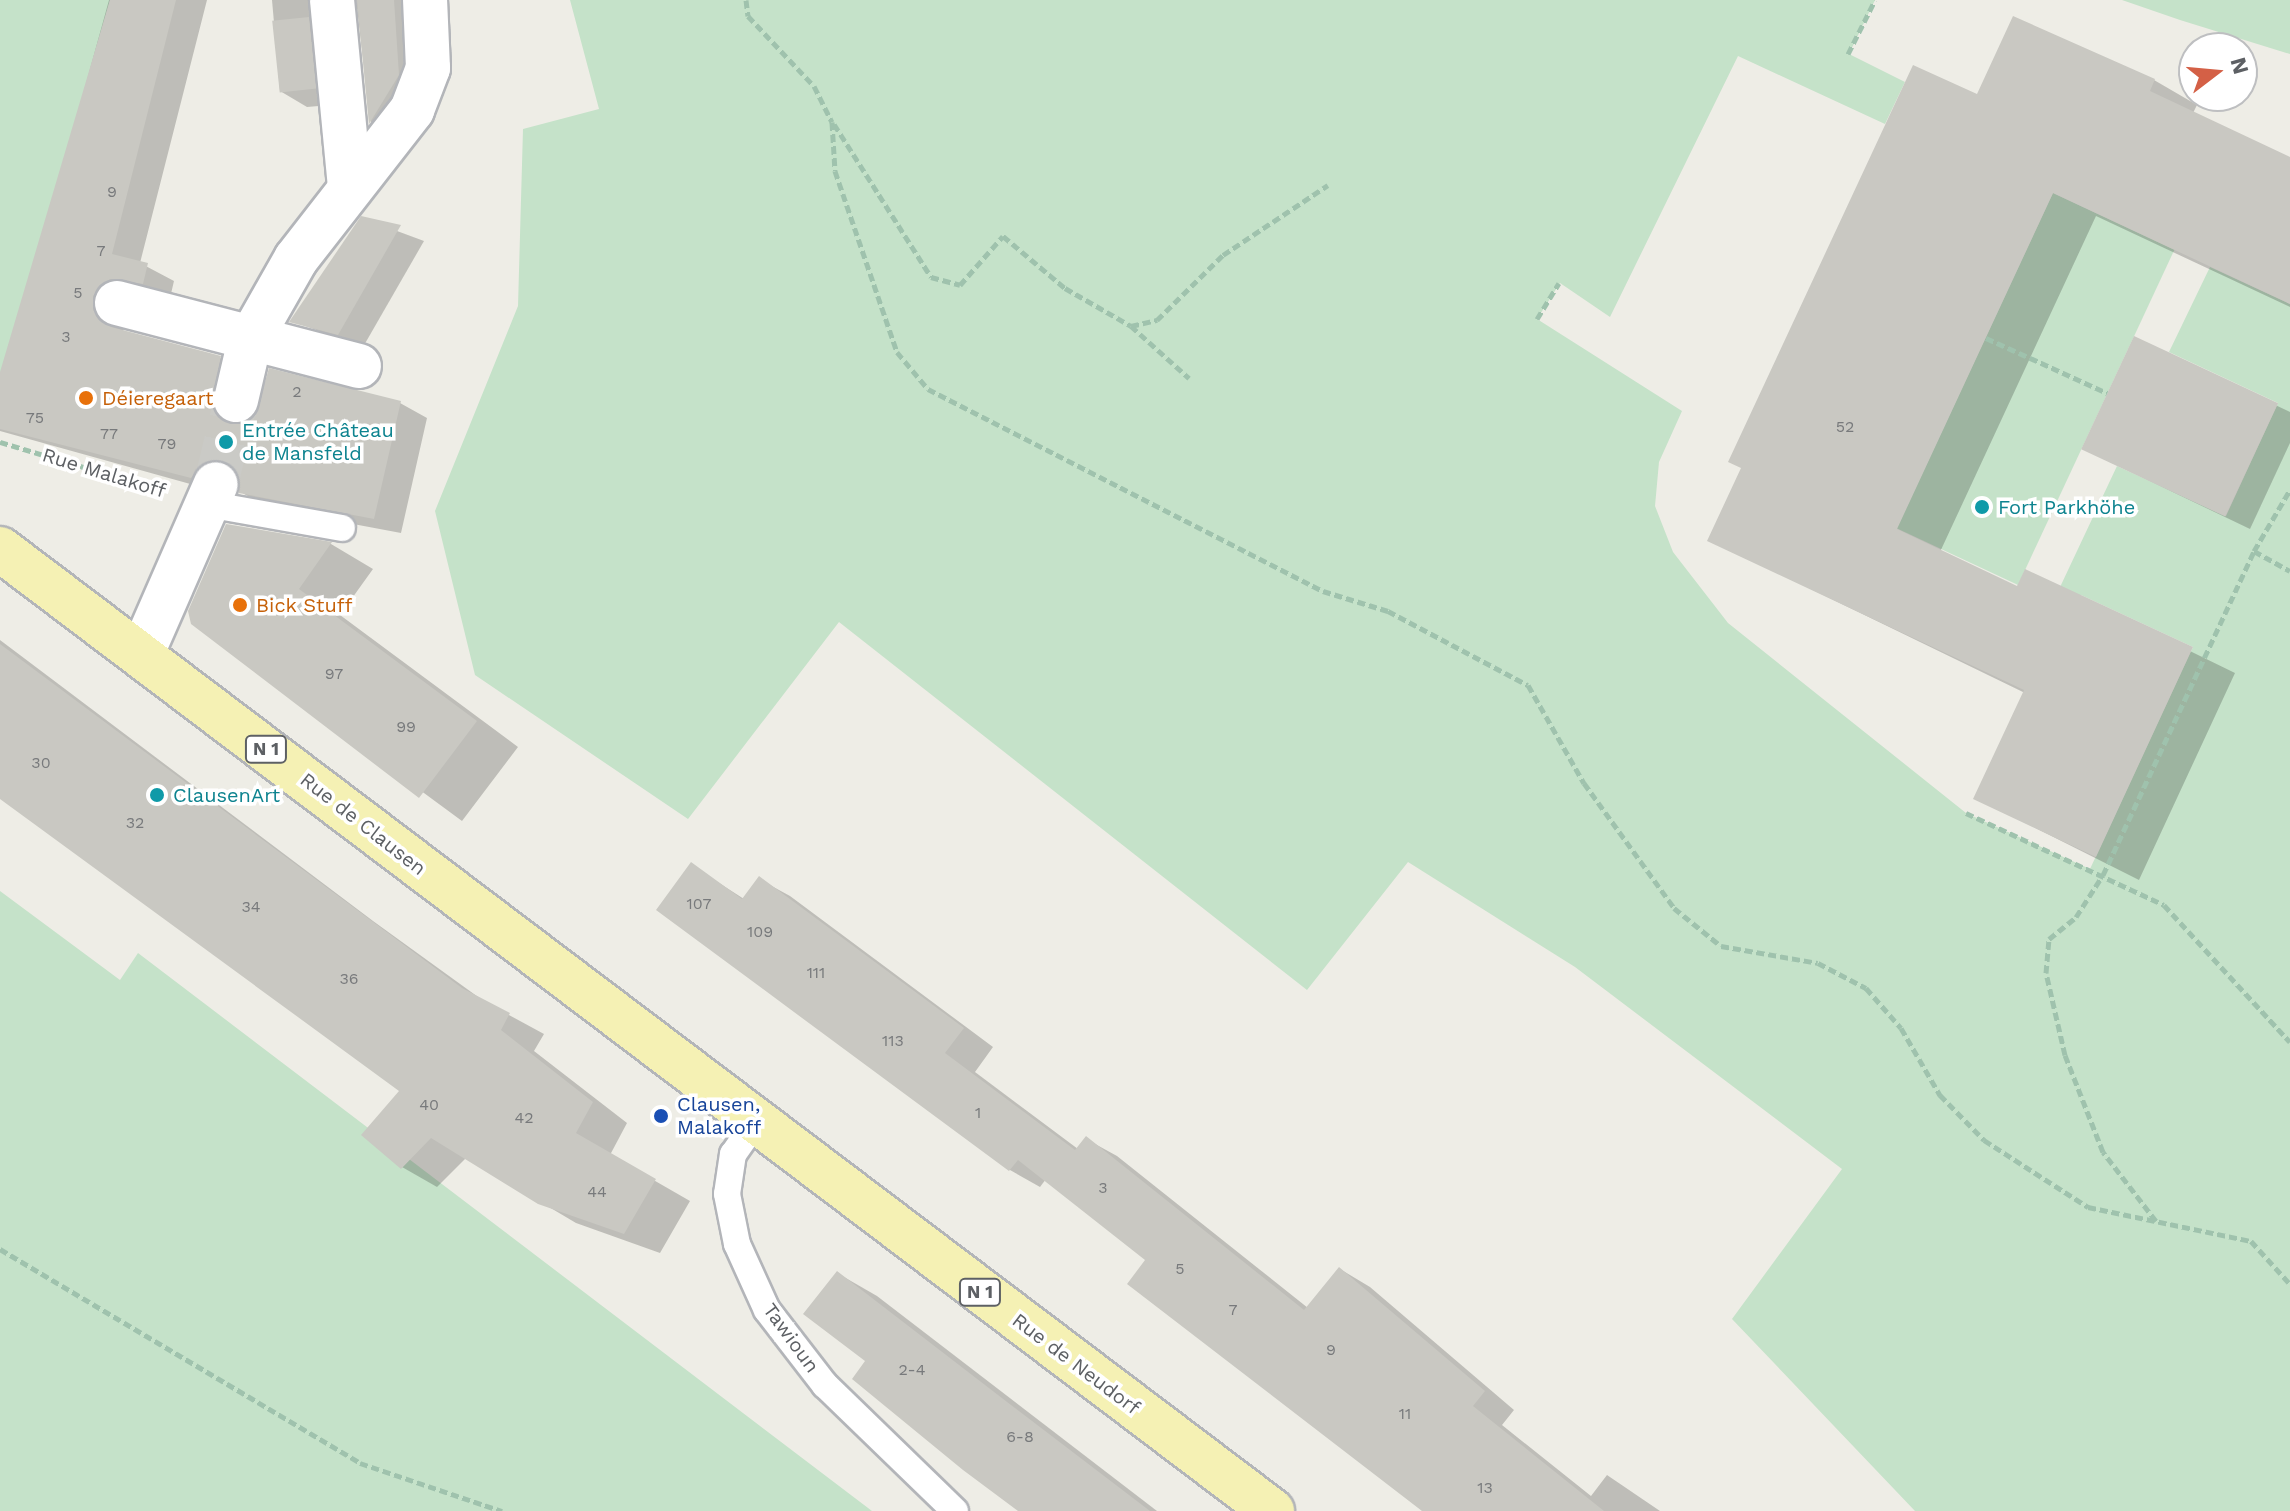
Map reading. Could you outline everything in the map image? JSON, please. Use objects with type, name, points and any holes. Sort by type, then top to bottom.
[{"type":"main road","name":"Rue de Clausen","points":[[0,549],[142,653],[686,1073]]},
{"type":"main road","name":"Rue de Neudorf","points":[[686,1073],[1272,1511]]},
{"type":"street","points":[[332,0],[350,187]]},
{"type":"street","points":[[236,400],[250,340],[350,187],[412,110],[428,68],[425,0]]},
{"type":"street","points":[[117,303],[359,366]]},
{"type":"street","points":[[142,653],[212,494]]},
{"type":"lane","points":[[212,494],[342,528]]},
{"type":"lane","name":"Tawioun","points":[[755,1123],[733,1154],[727,1194],[737,1244],[767,1310],[825,1385],[955,1511]]},
{"type":"path","points":[[746,0],[748,16],[814,86],[832,122],[931,277],[960,285],[1003,236],[1065,288],[1131,326],[1189,378]]},
{"type":"path","points":[[1848,54],[1875,0]]},
{"type":"path","points":[[832,122],[835,171],[897,352],[928,389],[1323,591],[1388,611],[1528,685],[1584,783],[1674,908],[1721,946],[1818,963],[1866,988],[1901,1028],[1940,1095],[1984,1140],[2088,1207],[2251,1241],[2290,1284]]},
{"type":"path","points":[[1131,326],[1157,320],[1223,255],[1328,185]]},
{"type":"path","points":[[1537,319],[1559,283]]},
{"type":"path","points":[[1986,338],[2107,393]]},
{"type":"path","name":"Rue Malakoff","points":[[0,442],[212,494]]},
{"type":"path","points":[[2156,1221],[2103,1152],[2065,1055],[2046,973],[2049,939],[2076,917],[2103,875],[2254,551],[2290,490]]},
{"type":"path","points":[[2254,551],[2290,571]]},
{"type":"path","points":[[1966,813],[2164,905],[2290,1042]]},
{"type":"path","points":[[0,1249],[360,1463],[502,1511]]},
{"type":"green space","points":[[0,0],[110,0],[0,383]]},
{"type":"green space","points":[[570,0],[1875,0],[1849,54],[1905,82],[1885,124],[1738,56],[1610,317],[1560,283],[1537,319],[1682,411],[1659,462],[1655,506],[1673,552],[1728,623],[1966,813],[2090,869],[2193,647],[2081,595],[2053,602],[2117,466],[2226,516],[2278,403],[2169,352],[2210,267],[2290,304],[2290,1511],[1915,1511],[1732,1319],[1842,1169],[1575,967],[1408,862],[1307,990],[839,622],[688,819],[475,675],[435,511],[518,306],[523,129],[599,109]]},
{"type":"green space","points":[[2122,0],[2290,0],[2290,54],[2258,44],[2258,32],[2219,32]]},
{"type":"green space","points":[[2053,193],[2174,250],[2018,585],[1897,528]]},
{"type":"green space","points":[[0,891],[120,980],[138,953],[872,1511],[0,1511]]},
{"type":"building","points":[[110,0],[176,0],[112,254],[148,263],[143,284],[110,279],[93,296],[93,310],[111,327],[221,356],[212,406],[230,424],[255,416],[269,368],[401,401],[374,519],[239,493],[237,470],[225,461],[202,463],[191,478],[0,429],[0,372]]},
{"type":"building","points":[[357,0],[394,0],[399,75],[369,124]]},
{"type":"building","points":[[2013,16],[2155,79],[2150,91],[2178,104],[2178,112],[2195,112],[2290,157],[2290,304],[2053,193],[1897,529],[2017,586],[2025,569],[2193,647],[2096,857],[1973,799],[2024,690],[1707,541],[1741,468],[1728,462],[1913,65],[1977,94]]},
{"type":"building","points":[[309,17],[317,89],[280,92],[272,21]]},
{"type":"building","points":[[361,216],[401,225],[338,335],[289,322]]},
{"type":"building","points":[[2134,336],[2278,403],[2225,516],[2081,449]]},
{"type":"building","points":[[226,524],[332,542],[299,589],[477,721],[419,798],[191,624],[188,611]]},
{"type":"building","points":[[0,644],[462,988],[510,1013],[501,1030],[593,1102],[576,1133],[656,1179],[624,1234],[538,1204],[431,1138],[401,1169],[361,1135],[399,1091],[0,799]]},
{"type":"building","points":[[691,862],[742,899],[759,876],[964,1028],[945,1053],[1075,1150],[1086,1136],[1304,1310],[1339,1267],[1485,1391],[1473,1406],[1604,1511],[1422,1511],[1127,1284],[1145,1260],[1018,1160],[1009,1171],[656,910]]},
{"type":"building","points":[[837,1271],[1150,1511],[1018,1511],[963,1470],[852,1379],[865,1361],[803,1314]]},
{"type":"tunnel","points":[[216,484],[236,400]]},
{"type":"place","name":"Déieregaart","points":[[86,398]]},
{"type":"place","name":"Entrée Château de Mansfeld","points":[[226,442]]},
{"type":"place","name":"Fort Parkhöhe","points":[[1982,507]]},
{"type":"place","name":"Bick Stuff","points":[[240,605]]},
{"type":"place","name":"ClausenArt","points":[[157,795]]},
{"type":"place","name":"Clausen, Malakoff","points":[[661,1116]]}]
